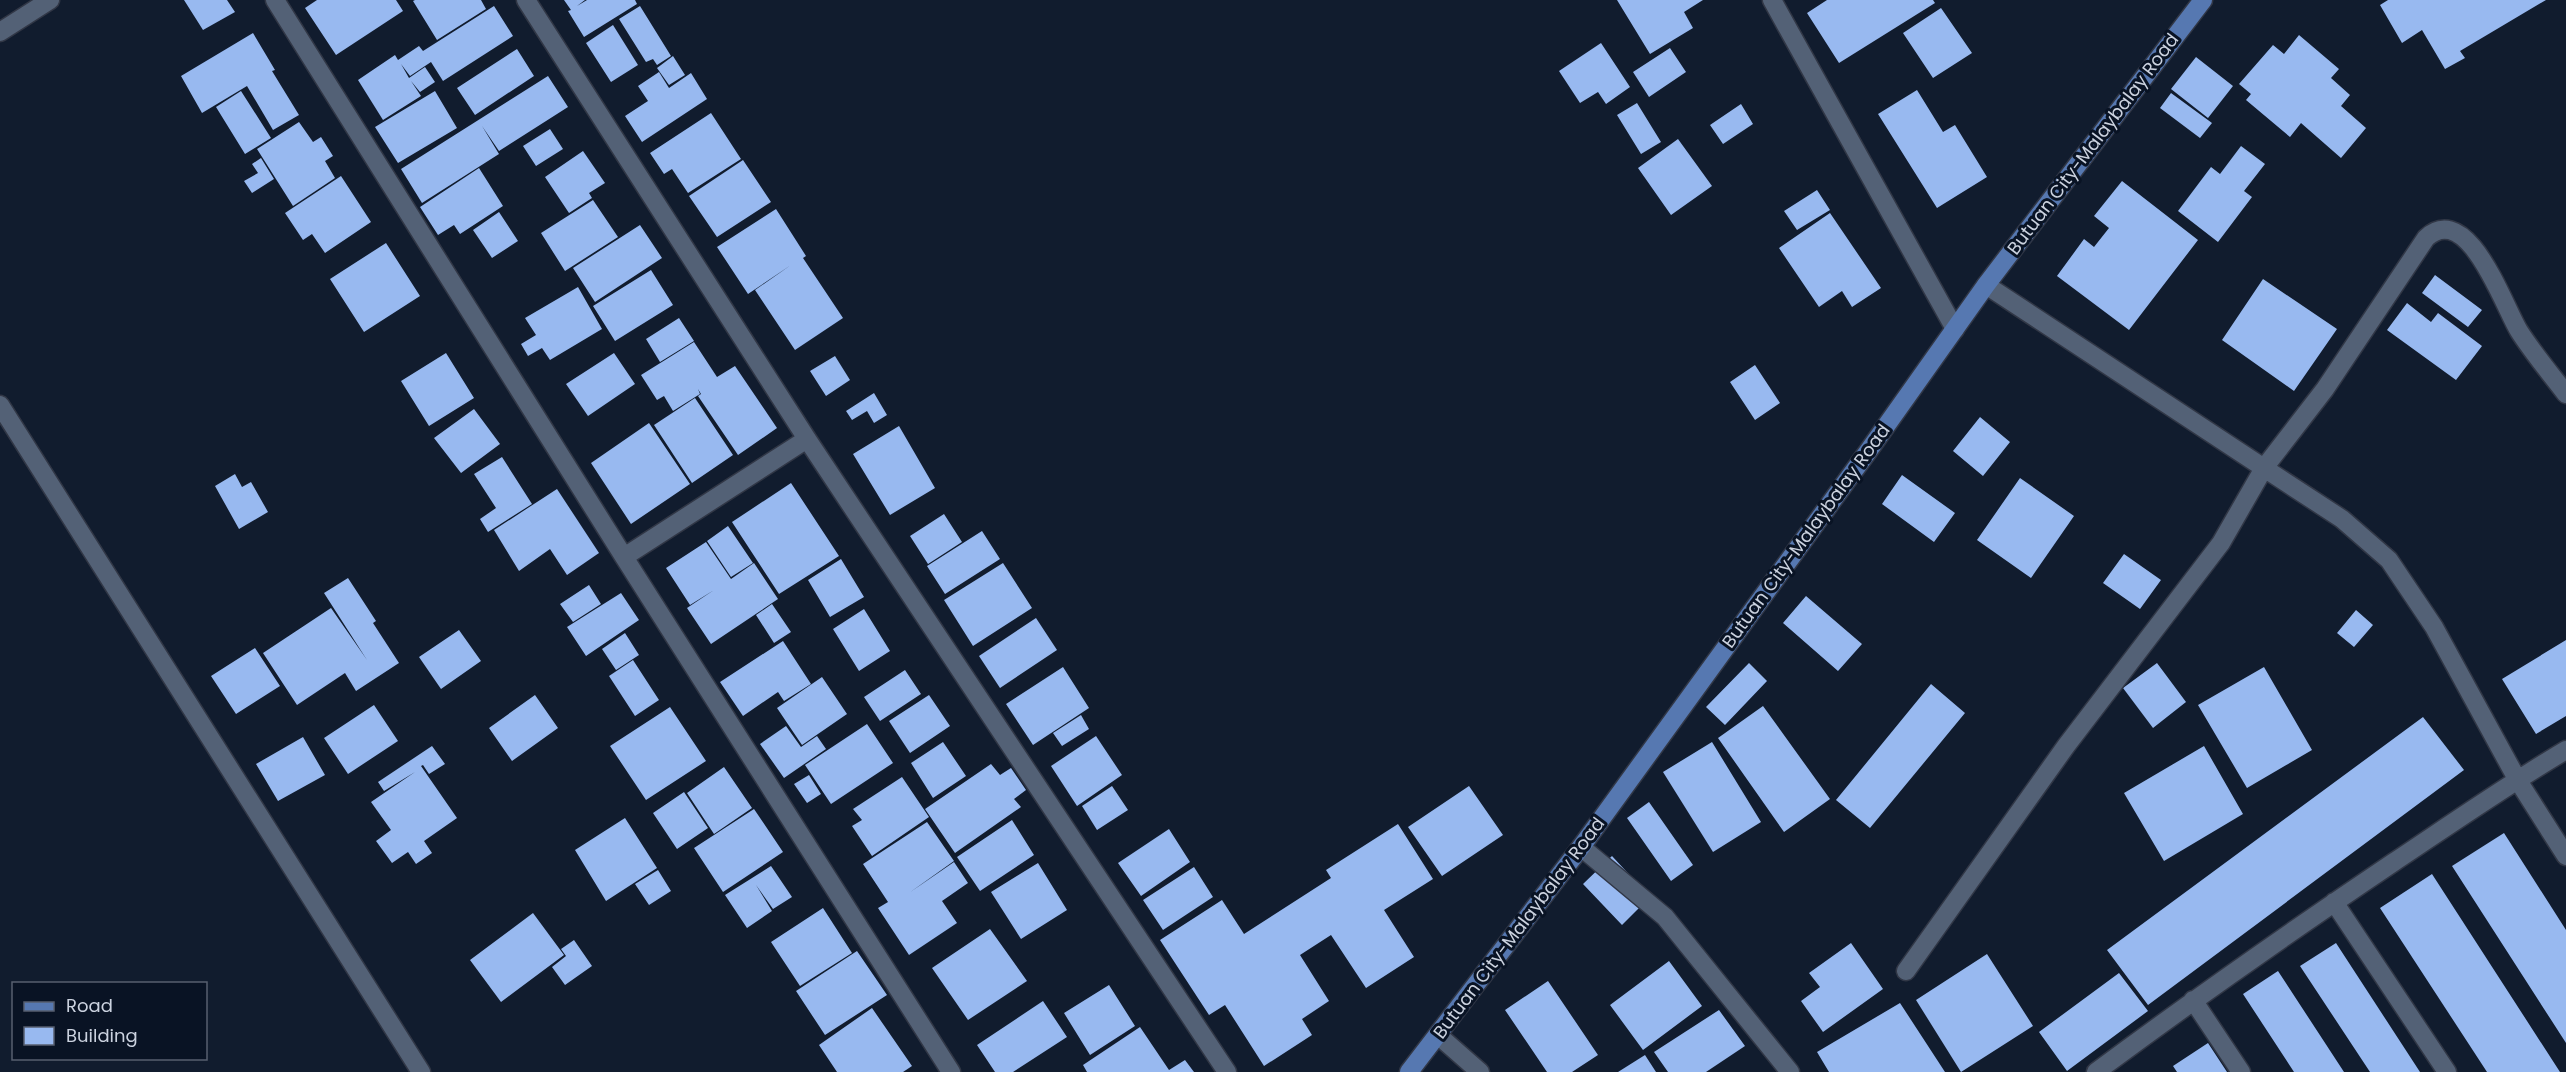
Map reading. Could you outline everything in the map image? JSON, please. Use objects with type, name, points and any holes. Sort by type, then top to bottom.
[{"type":"main road","name":"Butuan City-Malaybalay Road","points":[[1409,1072],[1581,847],[1986,285],[2203,0]]},
{"type":"street","points":[[0,32],[50,0]]},
{"type":"street","points":[[275,0],[624,557],[951,1072]]},
{"type":"street","points":[[526,0],[807,438],[1227,1072]]},
{"type":"street","points":[[1772,0],[1954,329]]},
{"type":"street","points":[[1906,971],[2066,746],[2221,543],[2264,468],[2325,389],[2426,238],[2436,231],[2444,230],[2459,234],[2471,242],[2481,255],[2521,334],[2566,393]]},
{"type":"street","points":[[1986,285],[2342,519],[2389,560],[2434,627],[2517,779],[2566,856]]},
{"type":"street","points":[[0,405],[421,1072]]},
{"type":"street","points":[[624,557],[807,438]]},
{"type":"street","points":[[2096,1072],[2193,1000],[2334,902],[2517,779],[2566,750]]},
{"type":"street","points":[[1581,847],[1665,917],[1790,1072]]},
{"type":"street","points":[[2334,902],[2447,1072]]},
{"type":"street","points":[[2193,1000],[2241,1072]]},
{"type":"street","points":[[1438,1036],[1480,1072]]},
{"type":"building","points":[[184,0],[227,0],[235,12],[203,30]]},
{"type":"building","points":[[317,0],[396,0],[403,11],[336,55],[305,8]]},
{"type":"building","points":[[481,0],[486,9],[437,40],[413,1]]},
{"type":"building","points":[[564,0],[585,0],[577,6],[587,0],[635,0],[637,4],[584,37]]},
{"type":"building","points":[[1617,0],[1703,0],[1684,12],[1693,28],[1650,54]]},
{"type":"building","points":[[1827,0],[1933,0],[1935,3],[1839,63],[1807,13]]},
{"type":"building","points":[[2388,0],[2546,0],[2460,51],[2465,58],[2445,69],[2422,30],[2402,43],[2380,5]]},
{"type":"building","points":[[494,6],[513,36],[443,81],[431,62],[410,76],[401,64],[409,78],[425,67],[435,82],[420,92],[411,81],[421,96],[383,120],[358,80],[395,55],[398,60],[419,46],[423,51]]},
{"type":"building","points":[[640,6],[671,56],[657,65],[653,59],[646,62],[619,19]]},
{"type":"building","points":[[1941,8],[1972,53],[1933,78],[1903,33]]},
{"type":"building","points":[[613,25],[638,65],[611,82],[586,43]]},
{"type":"building","points":[[253,33],[275,70],[272,71],[299,115],[273,130],[247,86],[202,113],[181,76]]},
{"type":"building","points":[[2299,35],[2339,69],[2331,78],[2350,95],[2341,106],[2366,128],[2341,158],[2301,123],[2290,137],[2246,100],[2251,94],[2239,84],[2273,45],[2284,54]]},
{"type":"building","points":[[1601,43],[1630,87],[1606,104],[1598,92],[1580,103],[1559,71]]},
{"type":"building","points":[[1670,48],[1686,72],[1649,97],[1633,72]]},
{"type":"building","points":[[517,49],[534,76],[475,115],[457,88]]},
{"type":"building","points":[[673,56],[685,75],[669,85],[657,68]]},
{"type":"building","points":[[2196,57],[2233,86],[2208,118],[2171,89]]},
{"type":"building","points":[[659,72],[669,88],[691,73],[707,99],[642,142],[625,116],[648,101],[638,86]]},
{"type":"building","points":[[548,76],[568,107],[499,151],[482,126],[499,154],[422,203],[401,169]]},
{"type":"building","points":[[1917,90],[1943,132],[1955,125],[1987,177],[1937,208],[1878,114]]},
{"type":"building","points":[[241,91],[271,138],[245,154],[216,107]]},
{"type":"building","points":[[435,91],[457,128],[398,163],[375,127]]},
{"type":"building","points":[[2171,93],[2212,123],[2200,138],[2160,108]]},
{"type":"building","points":[[1637,103],[1661,142],[1641,154],[1617,115]]},
{"type":"building","points":[[1741,104],[1753,124],[1723,144],[1710,125]]},
{"type":"building","points":[[711,113],[741,159],[688,193],[672,169],[664,174],[650,153]]},
{"type":"building","points":[[299,122],[313,142],[321,137],[333,156],[325,161],[335,178],[293,206],[257,149]]},
{"type":"building","points":[[550,129],[563,149],[536,166],[523,146]]},
{"type":"building","points":[[1678,139],[1712,186],[1671,215],[1638,168]]},
{"type":"building","points":[[2241,146],[2265,164],[2244,191],[2252,197],[2218,242],[2178,211],[2211,167],[2220,174]]},
{"type":"building","points":[[583,151],[605,183],[589,193],[592,198],[569,213],[545,177]]},
{"type":"building","points":[[261,158],[274,179],[252,193],[244,181],[258,173],[252,164]]},
{"type":"building","points":[[743,160],[771,202],[717,237],[689,196]]},
{"type":"building","points":[[479,168],[503,206],[460,234],[454,225],[438,235],[420,207]]},
{"type":"building","points":[[341,176],[371,222],[325,253],[312,234],[303,240],[285,213]]},
{"type":"building","points":[[2122,181],[2198,240],[2129,330],[2057,276],[2084,239],[2094,247],[2109,228],[2094,216]]},
{"type":"building","points":[[1817,190],[1830,210],[1797,230],[1784,211]]},
{"type":"building","points":[[593,200],[618,237],[565,271],[541,233]]},
{"type":"building","points":[[776,209],[806,256],[803,258],[843,318],[795,350],[755,290],[791,265],[748,294],[717,247]]},
{"type":"building","points":[[499,212],[518,241],[492,258],[473,230]]},
{"type":"building","points":[[1830,213],[1881,288],[1852,307],[1842,291],[1819,307],[1779,248]]},
{"type":"building","points":[[640,225],[662,258],[595,302],[573,268]]},
{"type":"building","points":[[386,243],[420,296],[364,332],[330,279]]},
{"type":"building","points":[[651,270],[673,305],[615,341],[593,306]]},
{"type":"building","points":[[2435,275],[2482,310],[2468,327],[2422,293]]},
{"type":"building","points":[[2263,279],[2337,329],[2294,391],[2222,340]]},
{"type":"building","points":[[578,287],[602,329],[550,360],[542,348],[528,356],[521,344],[536,335],[525,318]]},
{"type":"building","points":[[2407,303],[2431,322],[2438,313],[2482,346],[2456,380],[2387,330]]},
{"type":"building","points":[[679,318],[694,341],[660,362],[646,339]]},
{"type":"building","points":[[694,342],[717,377],[735,366],[777,428],[738,455],[698,396],[701,394],[698,389],[700,394],[673,411],[664,396],[657,400],[641,375]]},
{"type":"building","points":[[446,353],[474,398],[429,426],[401,381]]},
{"type":"building","points":[[614,353],[635,384],[588,416],[566,384]]},
{"type":"building","points":[[835,356],[850,380],[826,396],[810,371]]},
{"type":"building","points":[[1755,365],[1780,403],[1755,420],[1730,382]]},
{"type":"building","points":[[874,393],[887,415],[874,423],[867,411],[852,420],[846,411]]},
{"type":"building","points":[[695,398],[733,455],[692,483],[654,425]]},
{"type":"building","points":[[474,409],[500,444],[461,473],[434,438]]},
{"type":"building","points":[[1980,417],[2010,442],[1983,476],[1953,451]]},
{"type":"building","points":[[649,423],[690,484],[631,524],[591,463]]},
{"type":"building","points":[[899,426],[935,488],[890,515],[853,454]]},
{"type":"building","points":[[502,457],[532,504],[488,532],[480,519],[496,508],[474,474]]},
{"type":"building","points":[[235,474],[242,487],[251,482],[268,512],[239,529],[215,486]]},
{"type":"building","points":[[1902,475],[1955,513],[1934,542],[1882,504]]},
{"type":"building","points":[[2020,478],[2074,516],[2031,578],[1977,540]]},
{"type":"building","points":[[791,483],[839,556],[779,594],[732,522]]},
{"type":"building","points":[[557,489],[599,553],[567,575],[550,549],[519,571],[494,530]]},
{"type":"building","points":[[944,514],[962,542],[928,564],[910,536]]},
{"type":"building","points":[[728,526],[753,563],[731,577],[707,541]]},
{"type":"building","points":[[982,531],[1000,559],[945,594],[927,566]]},
{"type":"building","points":[[706,542],[731,579],[754,563],[778,599],[711,644],[687,608],[714,590],[690,605],[666,568]]},
{"type":"building","points":[[2124,554],[2161,580],[2140,609],[2103,583]]},
{"type":"building","points":[[841,559],[864,597],[830,617],[808,580]]},
{"type":"building","points":[[1003,563],[1032,608],[973,646],[944,600]]},
{"type":"building","points":[[348,578],[376,621],[373,623],[399,663],[356,691],[345,673],[297,705],[263,653],[331,608],[367,660],[324,593]]},
{"type":"building","points":[[589,585],[601,604],[573,622],[560,604]]},
{"type":"building","points":[[621,593],[639,620],[586,656],[567,627]]},
{"type":"building","points":[[1806,596],[1862,644],[1838,671],[1783,623]]},
{"type":"building","points":[[772,604],[791,632],[774,643],[756,615]]},
{"type":"building","points":[[864,609],[890,651],[859,671],[833,629]]},
{"type":"building","points":[[2356,610],[2373,625],[2354,647],[2337,633]]},
{"type":"building","points":[[1036,618],[1057,650],[1000,688],[979,656]]},
{"type":"building","points":[[459,630],[481,661],[441,689],[419,657]]},
{"type":"building","points":[[625,633],[639,655],[616,670],[602,649]]},
{"type":"building","points":[[2566,640],[2566,716],[2536,734],[2502,679]]},
{"type":"building","points":[[783,641],[811,684],[784,701],[778,692],[743,716],[720,682]]},
{"type":"building","points":[[255,648],[280,686],[236,714],[211,676]]},
{"type":"building","points":[[633,660],[659,700],[635,716],[609,676]]},
{"type":"building","points":[[1749,663],[1767,681],[1725,725],[1706,707]]},
{"type":"building","points":[[2157,663],[2186,702],[2153,728],[2123,688]]},
{"type":"building","points":[[1063,667],[1089,708],[1033,745],[1006,704]]},
{"type":"building","points":[[2264,667],[2312,750],[2247,788],[2198,705]]},
{"type":"building","points":[[905,670],[921,694],[880,721],[864,697]]},
{"type":"building","points":[[822,677],[847,714],[802,745],[777,708]]},
{"type":"building","points":[[1931,684],[1965,713],[1870,828],[1836,800]]},
{"type":"building","points":[[535,695],[558,728],[512,761],[489,728]]},
{"type":"building","points":[[929,695],[950,726],[910,753],[889,721]]},
{"type":"building","points":[[374,705],[398,741],[348,774],[324,738]]},
{"type":"building","points":[[1763,706],[1830,799],[1784,832],[1718,738]]},
{"type":"building","points":[[670,707],[706,761],[646,800],[610,746]]},
{"type":"building","points":[[1081,715],[1089,729],[1062,746],[1053,733]]},
{"type":"building","points":[[2423,717],[2464,770],[2148,1005],[2107,950]]},
{"type":"building","points":[[867,724],[893,763],[831,804],[805,765]]},
{"type":"building","points":[[786,726],[801,747],[817,736],[826,749],[784,778],[760,744]]},
{"type":"building","points":[[1096,736],[1122,775],[1077,806],[1051,766]]},
{"type":"building","points":[[303,737],[325,775],[278,801],[256,764]]},
{"type":"building","points":[[943,742],[966,776],[933,798],[911,763]]},
{"type":"building","points":[[1712,742],[1761,822],[1713,852],[1663,772]]},
{"type":"building","points":[[432,746],[445,764],[429,774],[423,765],[421,766],[457,818],[424,841],[432,853],[416,864],[408,852],[392,863],[376,841],[391,830],[371,802],[415,772],[384,791],[378,782]]},
{"type":"building","points":[[2204,746],[2243,814],[2164,861],[2124,793]]},
{"type":"building","points":[[991,764],[1000,775],[1011,768],[1026,790],[1014,799],[1021,807],[955,853],[925,809]]},
{"type":"building","points":[[724,767],[752,808],[714,834],[687,793]]},
{"type":"building","points":[[809,775],[821,794],[807,803],[794,784]]},
{"type":"building","points":[[902,777],[929,817],[872,856],[852,826],[862,820],[853,809]]},
{"type":"building","points":[[1112,786],[1128,810],[1097,830],[1082,806]]},
{"type":"building","points":[[1469,786],[1503,835],[1442,876],[1408,827]]},
{"type":"building","points":[[684,792],[708,828],[677,849],[653,813]]},
{"type":"building","points":[[1649,802],[1693,865],[1671,881],[1627,818]]},
{"type":"building","points":[[754,809],[783,852],[723,892],[694,848]]},
{"type":"building","points":[[625,818],[657,868],[606,901],[575,850]]},
{"type":"building","points":[[1012,820],[1034,855],[980,891],[957,857]]},
{"type":"building","points":[[927,822],[954,861],[909,893],[954,862],[968,883],[942,901],[957,923],[909,955],[878,908],[888,902],[863,864]]},
{"type":"building","points":[[1398,824],[1433,879],[1384,910],[1414,957],[1366,988],[1331,935],[1300,955],[1329,1001],[1302,1019],[1312,1035],[1264,1066],[1225,1005],[1209,1015],[1160,940],[1222,900],[1244,934],[1331,878],[1326,870]]},
{"type":"building","points":[[1169,829],[1190,862],[1141,896],[1118,863]]},
{"type":"building","points":[[2504,833],[2566,930],[2566,1043],[2452,866]]},
{"type":"building","points":[[1612,856],[1650,897],[1622,925],[1583,884]]},
{"type":"building","points":[[1038,863],[1067,910],[1021,939],[991,892]]},
{"type":"building","points":[[771,866],[792,897],[773,909],[756,885],[772,911],[747,928],[725,895]]},
{"type":"building","points":[[1194,867],[1213,897],[1163,930],[1143,900]]},
{"type":"building","points":[[658,870],[671,891],[649,905],[635,884]]},
{"type":"building","points":[[2432,874],[2560,1072],[2487,1072],[2380,908]]},
{"type":"building","points":[[823,908],[852,953],[800,986],[771,942]]},
{"type":"building","points":[[533,913],[564,955],[501,1002],[470,960]]},
{"type":"building","points":[[990,929],[1027,981],[968,1020],[932,968]]},
{"type":"building","points":[[574,940],[592,966],[565,985],[552,967],[566,956],[561,949]]},
{"type":"building","points":[[1851,943],[1883,989],[1823,1032],[1801,1001],[1820,987],[1809,973]]},
{"type":"building","points":[[2336,943],[2420,1072],[2370,1072],[2300,966]]},
{"type":"building","points":[[857,951],[887,995],[825,1035],[796,991]]},
{"type":"building","points":[[1987,954],[2033,1026],[1961,1072],[1916,1000]]},
{"type":"building","points":[[1669,961],[1702,1006],[1643,1050],[1610,1005]]},
{"type":"building","points":[[2278,971],[2344,1072],[2294,1072],[2243,994]]},
{"type":"building","points":[[2119,973],[2148,1011],[2067,1071],[2039,1032]]},
{"type":"building","points":[[1548,981],[1598,1055],[1572,1072],[1547,1072],[1505,1010]]},
{"type":"building","points":[[1109,985],[1135,1026],[1090,1055],[1064,1013]]},
{"type":"building","points":[[1043,1001],[1067,1037],[1013,1072],[995,1072],[977,1045]]},
{"type":"building","points":[[1900,1003],[1945,1072],[1829,1072],[1817,1052]]},
{"type":"building","points":[[872,1008],[912,1066],[903,1072],[837,1072],[819,1045]]},
{"type":"building","points":[[1719,1010],[1745,1046],[1706,1072],[1668,1072],[1654,1052]]},
{"type":"building","points":[[1140,1027],[1169,1070],[1185,1060],[1194,1072],[1087,1072],[1083,1065]]},
{"type":"building","points":[[2208,1043],[2227,1072],[2177,1072],[2173,1066]]},
{"type":"building","points":[[1645,1055],[1656,1072],[1618,1072]]}]
